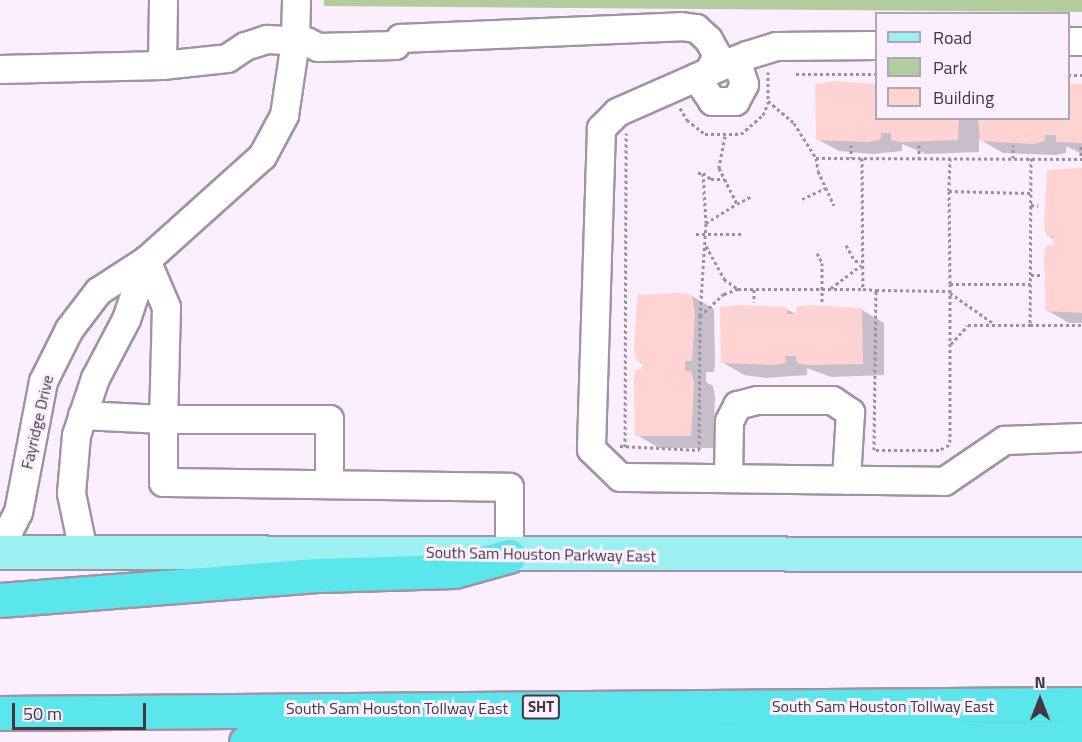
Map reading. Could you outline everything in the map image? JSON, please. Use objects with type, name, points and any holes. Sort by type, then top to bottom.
[{"type":"highway","points":[[0,600],[309,576],[454,571],[509,556]]},
{"type":"highway","name":"South Sam Houston Tollway East","points":[[0,713],[1082,705]]},
{"type":"highway","name":"South Sam Houston Tollway East","points":[[246,742],[1082,737]]},
{"type":"main road","name":"South Sam Houston Parkway East","points":[[0,552],[83,550],[453,551],[509,556],[1082,554]]},
{"type":"street","points":[[162,65],[163,0]]},
{"type":"street","name":"Fayridge Drive","points":[[0,547],[18,512],[43,381],[69,329],[98,291],[146,260],[262,156],[284,115],[301,41],[296,0]]},
{"type":"street","points":[[0,69],[162,65],[228,58],[245,46],[267,39],[301,41],[311,33],[395,31],[400,38],[681,26],[696,28],[708,39],[717,55],[702,74]]},
{"type":"street","points":[[875,45],[776,46],[736,59],[617,112],[601,128],[598,155],[591,445],[605,466],[620,477],[944,481],[1004,440],[1082,437]]},
{"type":"street","points":[[702,74],[712,101],[735,101],[744,84],[736,59]]},
{"type":"street","points":[[146,260],[166,308],[163,482],[509,487],[509,556]]},
{"type":"street","name":"Fayridge Drive","points":[[83,550],[71,493],[76,435],[95,378],[126,319],[146,260]]},
{"type":"street","points":[[728,478],[729,421],[737,405],[757,400],[832,400],[850,412],[846,480]]},
{"type":"street","points":[[82,415],[163,419],[329,419],[329,484]]},
{"type":"path","points":[[796,74],[875,74]]},
{"type":"path","points":[[768,101],[794,123],[816,158],[834,205]]},
{"type":"path","points":[[617,112],[626,126],[625,447]]},
{"type":"path","points":[[725,136],[719,168],[737,204]]},
{"type":"path","points":[[851,145],[851,158]]},
{"type":"path","points":[[919,145],[920,158]]},
{"type":"path","points":[[1013,145],[1013,158]]},
{"type":"path","points":[[816,158],[1082,159],[1081,146]]},
{"type":"path","points":[[862,158],[863,289]]},
{"type":"path","points":[[876,290],[874,450],[939,450],[949,445],[950,158]]},
{"type":"path","points":[[1030,325],[1031,158]]},
{"type":"path","points":[[698,173],[703,173],[711,179],[724,179]]},
{"type":"path","points":[[591,445],[699,450],[700,316],[706,245],[703,173]]},
{"type":"path","points":[[802,199],[826,188]]},
{"type":"path","points":[[949,190],[1031,193]]},
{"type":"path","points":[[706,224],[752,196]]},
{"type":"path","points":[[1031,205],[1038,206]]},
{"type":"path","points":[[696,234],[743,234]]},
{"type":"path","points":[[706,245],[724,279],[738,289]]},
{"type":"path","points":[[846,245],[855,261],[862,263]]},
{"type":"path","points":[[817,253],[822,263],[822,303]]},
{"type":"path","points":[[829,289],[862,263]]},
{"type":"path","points":[[1031,274],[1040,275]]},
{"type":"path","points":[[950,284],[1030,284]]},
{"type":"path","points":[[700,316],[724,294],[738,289],[863,289],[950,292],[995,324]]},
{"type":"path","points":[[754,289],[754,302]]},
{"type":"path","points":[[950,346],[968,325],[1082,325]]},
{"type":"green space","points":[[324,0],[1082,0],[1082,12],[324,6]]},
{"type":"building","points":[[835,81],[875,84],[875,120],[959,120],[958,140],[903,142],[891,140],[891,133],[881,133],[881,139],[869,142],[816,140],[815,84]]},
{"type":"building","points":[[1070,84],[1082,84],[1082,143],[1056,142],[1056,135],[1045,135],[1045,141],[1033,144],[980,141],[978,120],[1070,120]]},
{"type":"building","points":[[1082,168],[1082,313],[1046,311],[1044,257],[1046,245],[1053,245],[1053,236],[1046,236],[1044,225],[1047,170]]},
{"type":"building","points":[[681,293],[692,295],[695,315],[692,361],[685,361],[685,371],[691,371],[694,383],[691,436],[635,436],[635,370],[642,370],[642,361],[636,361],[634,349],[637,295]]},
{"type":"building","points":[[740,305],[787,307],[787,314],[796,314],[796,307],[807,305],[862,308],[863,364],[808,365],[797,363],[796,356],[785,356],[786,363],[774,365],[721,363],[720,307]]}]
